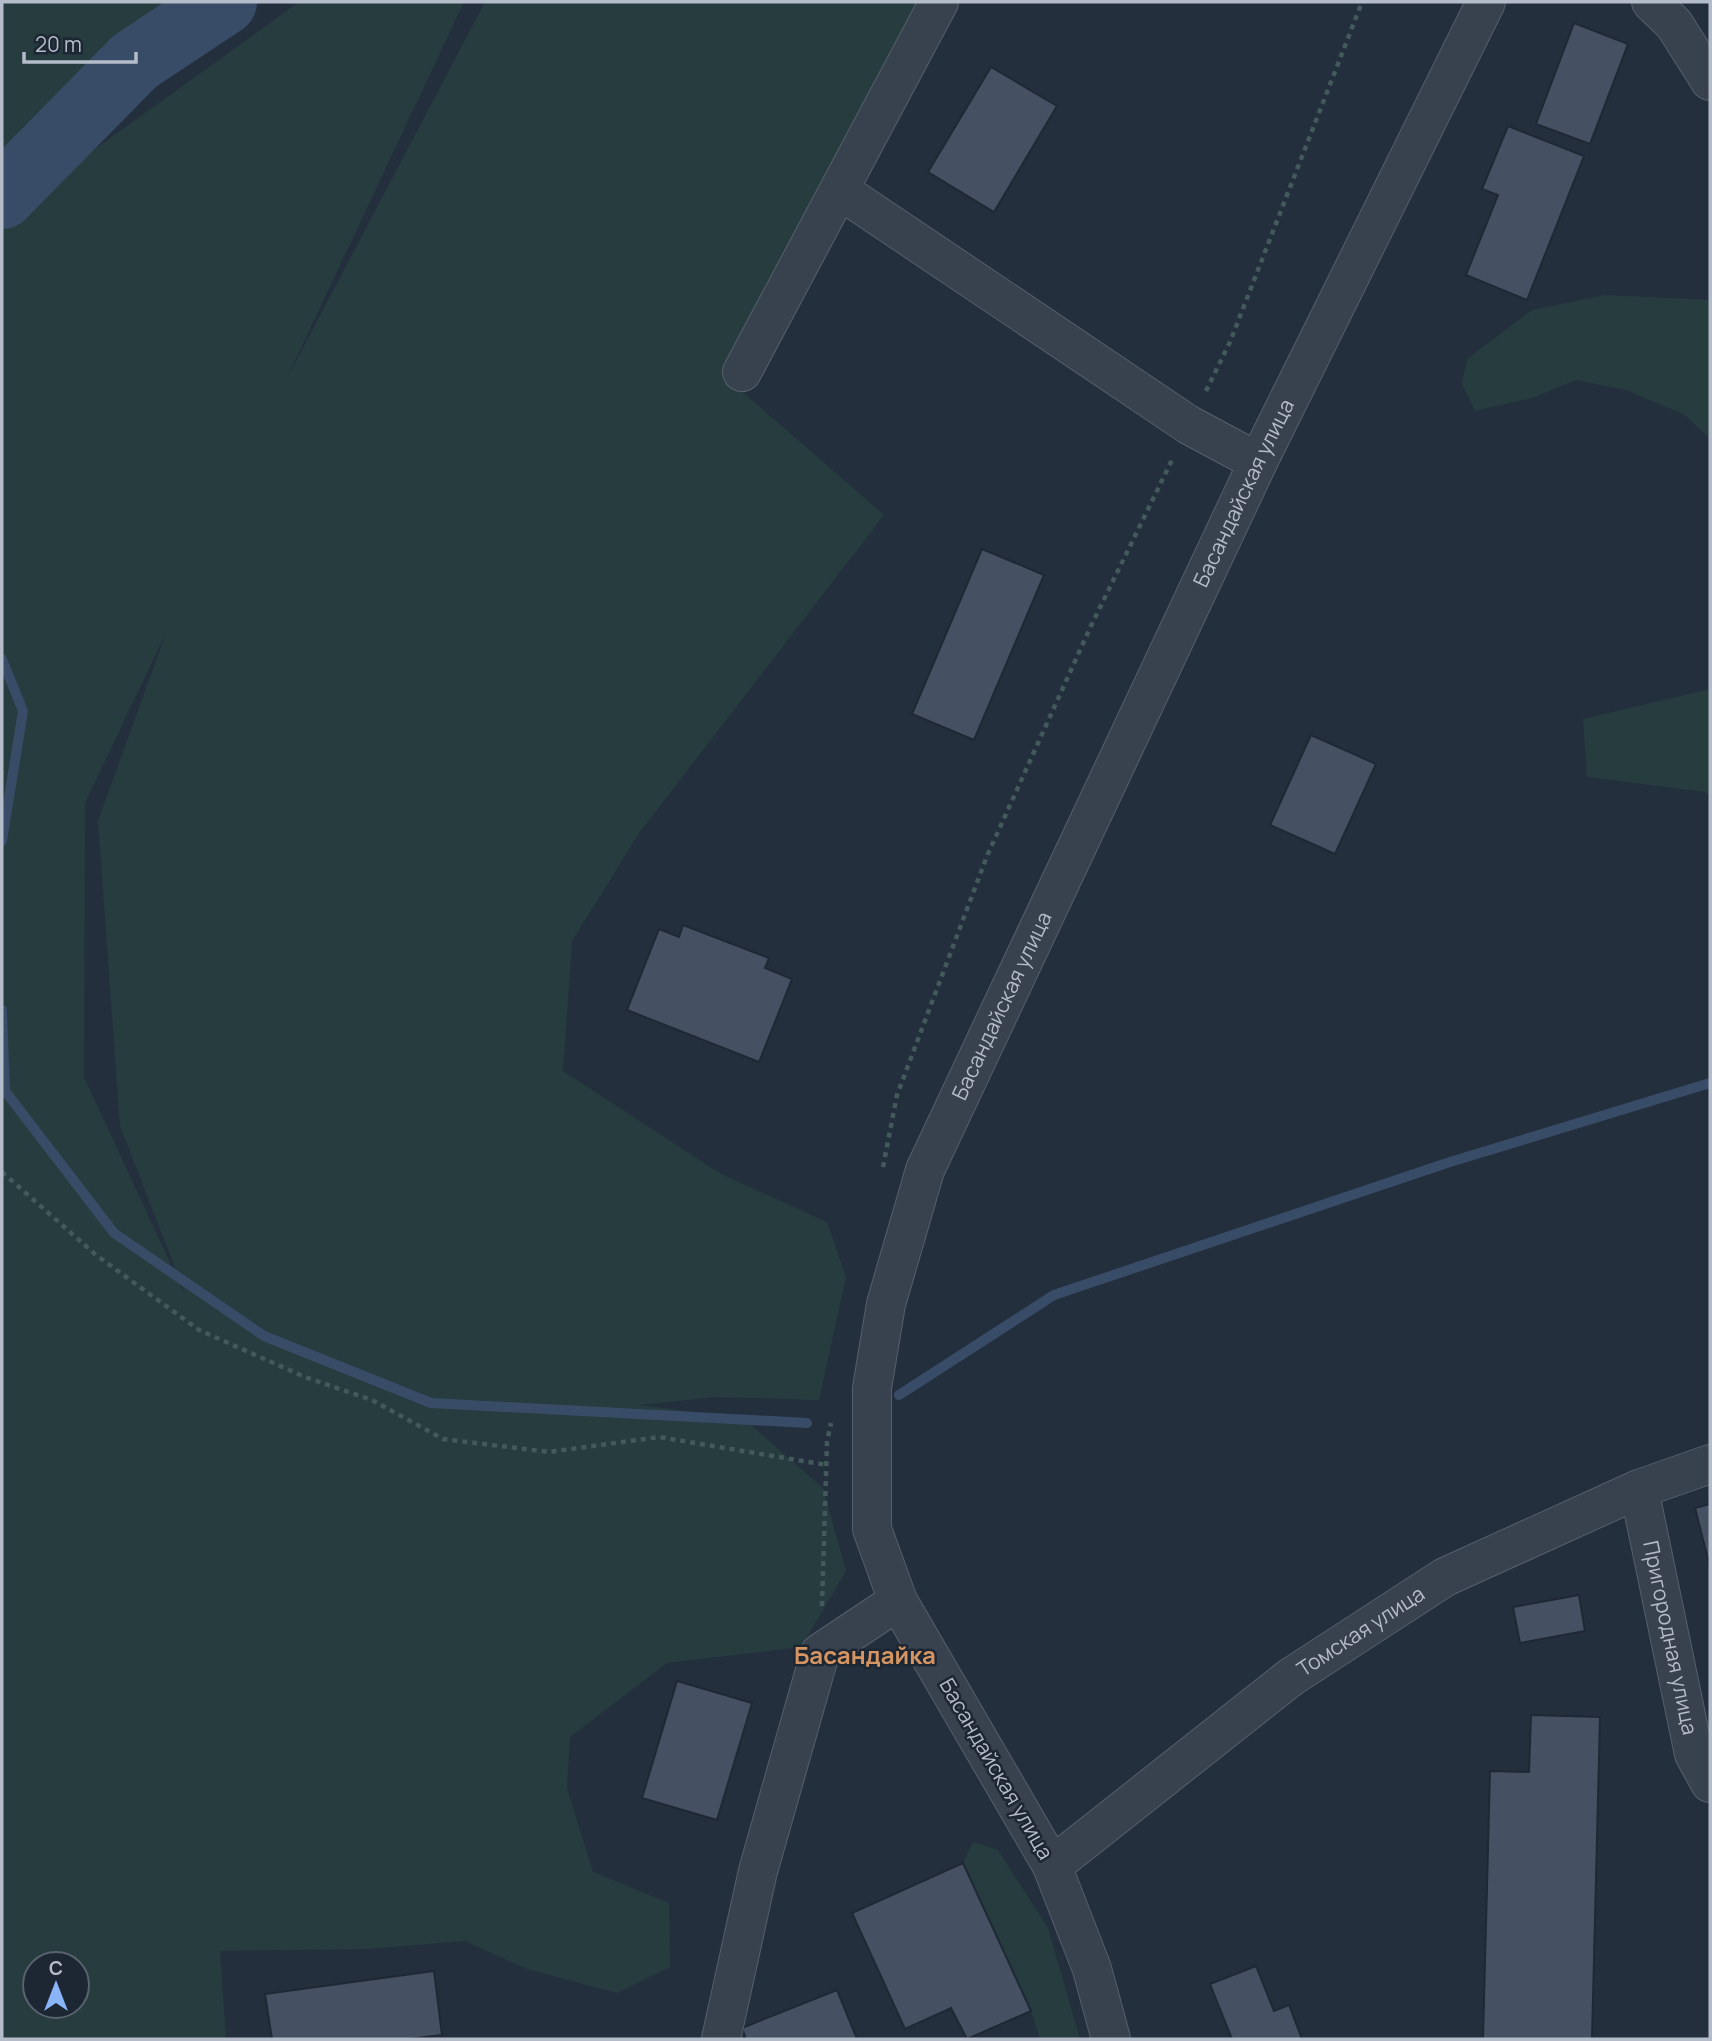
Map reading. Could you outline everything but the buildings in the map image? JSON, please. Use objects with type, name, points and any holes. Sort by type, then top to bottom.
[{"type":"street","points":[[742,372],[841,191],[939,2]]},
{"type":"street","name":"Басандайская улица","points":[[1111,2039],[1091,1969],[1052,1866],[898,1601],[872,1529],[872,1388],[886,1304],[925,1170],[1258,462],[1486,2]]},
{"type":"street","points":[[1651,2],[1674,24],[1710,82]]},
{"type":"street","points":[[841,191],[1189,425],[1258,462]]},
{"type":"street","name":"Томская улица","points":[[1052,1866],[1291,1677],[1445,1577],[1639,1489],[1710,1464]]},
{"type":"street","name":"Пригородная улица","points":[[1639,1489],[1694,1754],[1710,1783]]},
{"type":"street","points":[[721,2039],[758,1871],[821,1653],[898,1601]]},
{"type":"path","points":[[881,1175],[897,1095],[988,856],[1090,628],[1230,342],[1362,2]]},
{"type":"path","points":[[2,1172],[96,1255],[200,1330],[305,1377],[372,1400],[443,1439],[550,1452],[659,1437],[827,1465]]},
{"type":"path","points":[[821,1653],[827,1465],[833,1415]]},
{"type":"green space","points":[[2,2],[169,2],[133,23],[2,167]]},
{"type":"green space","points":[[299,2],[464,2],[286,380],[485,2],[917,2],[722,374],[884,515],[640,832],[572,941],[563,1071],[721,1174],[827,1222],[846,1277],[819,1400],[715,1397],[640,1405],[743,1418],[823,1488],[846,1571],[801,1647],[667,1663],[570,1737],[567,1788],[593,1872],[669,1903],[670,1967],[617,1993],[527,1969],[465,1941],[366,1949],[220,1951],[226,2039],[2,2039],[2,216]],"holes":[[[166,633],[98,821],[120,1126],[187,1299],[84,1077],[85,803]]]},
{"type":"green space","points":[[1605,295],[1710,300],[1710,439],[1685,415],[1626,390],[1576,380],[1532,398],[1475,411],[1462,384],[1467,359],[1532,310]]},
{"type":"green space","points":[[1710,689],[1710,796],[1705,792],[1587,777],[1583,719]]},
{"type":"green space","points":[[973,1842],[998,1850],[1048,1928],[1080,2039],[1040,2039],[1031,2011],[963,1863]]},
{"type":"waterway","name":"Басандайка","points":[[2,196],[135,61],[224,2]]},
{"type":"waterway","points":[[2,659],[23,711],[2,841]]},
{"type":"waterway","points":[[2,1010],[5,1091],[114,1233],[264,1336],[431,1403],[807,1423]]},
{"type":"waterway","points":[[899,1395],[1054,1295],[1450,1162],[1710,1083]]},
{"type":"district","name":"Басандайка","points":[[865,1656]]}]
